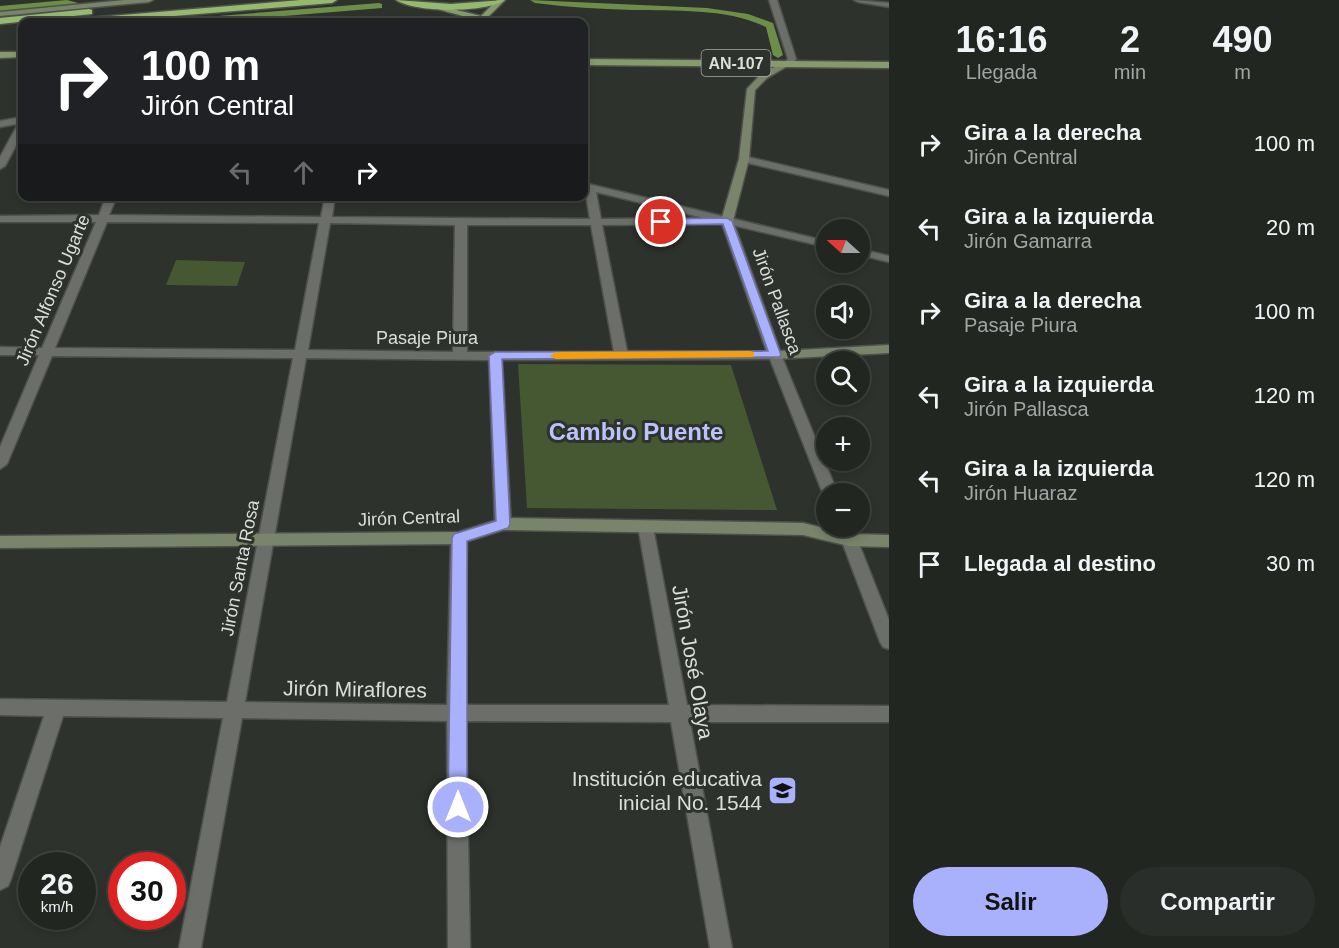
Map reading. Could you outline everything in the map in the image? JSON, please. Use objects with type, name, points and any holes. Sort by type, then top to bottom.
[{"type":"highway","points":[[122,18],[332,0]]},
{"type":"highway","points":[[396,0],[432,6],[470,6],[501,0]]},
{"type":"highway","points":[[29,18],[163,4]]},
{"type":"highway","points":[[0,21],[18,19]]},
{"type":"highway","points":[[0,30],[18,28]]},
{"type":"main road","points":[[486,18],[501,0]]},
{"type":"main road","points":[[432,6],[473,18]]},
{"type":"main road","points":[[0,55],[18,55]]},
{"type":"main road","name":"AN-107","points":[[588,62],[889,64]]},
{"type":"street","points":[[0,14],[149,0]]},
{"type":"street","points":[[727,221],[744,159],[751,89],[764,76],[792,59],[773,0]]},
{"type":"street","points":[[858,0],[889,5]]},
{"type":"street","points":[[0,124],[18,121]]},
{"type":"street","points":[[0,166],[18,133]]},
{"type":"street","points":[[744,159],[889,193]]},
{"type":"street","points":[[588,187],[816,242]]},
{"type":"street","points":[[588,191],[621,355]]},
{"type":"street","name":"Jirón Alfonso Ugarte","points":[[0,464],[110,201]]},
{"type":"street","name":"Jirón Santa Rosa","points":[[190,948],[232,710],[329,201]]},
{"type":"street","points":[[0,219],[326,219],[596,223],[727,221]]},
{"type":"street","name":"Jirón Pallasca","points":[[727,221],[775,355],[827,483]]},
{"type":"street","points":[[460,356],[461,222]]},
{"type":"street","points":[[870,254],[889,259]]},
{"type":"street","name":"Pasaje Piura","points":[[0,351],[495,356],[775,355],[889,349]]},
{"type":"street","points":[[495,356],[503,524]]},
{"type":"street","name":"Jirón Central","points":[[0,542],[459,538],[503,524],[816,530]]},
{"type":"street","name":"Jirón José Olaya","points":[[646,526],[721,948]]},
{"type":"street","points":[[849,537],[889,642]]},
{"type":"street","name":"Jirón Central","points":[[868,537],[889,541]]},
{"type":"street","points":[[459,538],[456,713],[459,948]]},
{"type":"street","name":"Jirón Miraflores","points":[[0,707],[456,713],[889,714]]},
{"type":"street","points":[[0,879],[56,708]]},
{"type":"green space","points":[[176,260],[245,262],[237,286],[166,285]]},
{"type":"green space","points":[[518,364],[731,365],[777,510],[527,508]]},
{"type":"waterway","points":[[535,0],[578,5],[686,9],[748,17],[770,25],[778,55]]},
{"type":"waterway","points":[[0,9],[77,4]]},
{"type":"waterway","points":[[230,18],[379,6]]},
{"type":"slow traffic","points":[[556,356],[750,355]]},
{"type":"place","name":"Institución educativa inicial No. 1544","points":[[783,790]]},
{"type":"district","name":"Cambio Puente","points":[[636,431]]},
{"type":"route","points":[[458,807],[456,713],[459,538],[503,524],[495,356],[775,355],[727,221],[661,222]]}]
